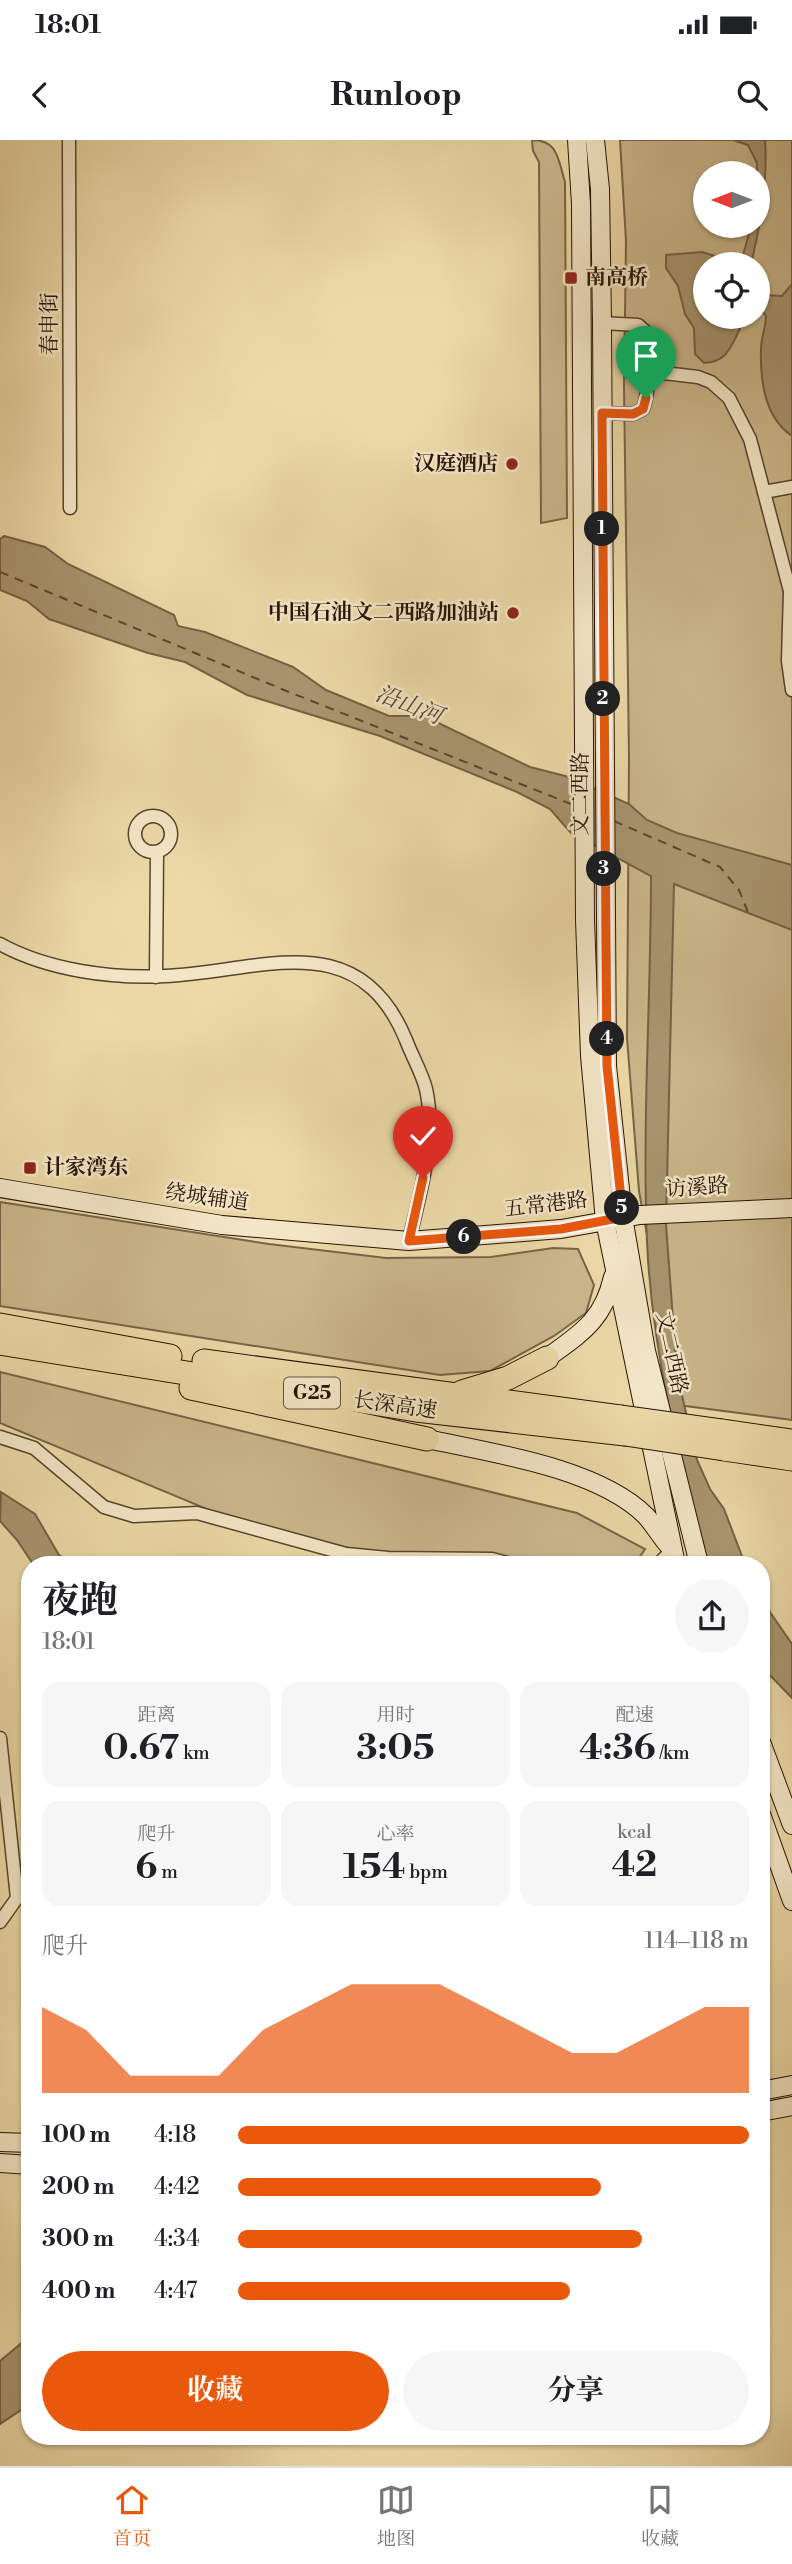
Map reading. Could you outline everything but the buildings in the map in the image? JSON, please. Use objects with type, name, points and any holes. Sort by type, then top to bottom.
[{"type":"highway","name":"长深高速","points":[[0,1325],[182,1358],[452,1395],[622,1426],[722,1440],[792,1458]]},
{"type":"highway","name":"长深高速","points":[[0,1343],[416,1410],[622,1426]]},
{"type":"highway","points":[[56,1354],[242,1401],[427,1438]]},
{"type":"highway","points":[[452,1395],[508,1378],[547,1358]]},
{"type":"highway","name":"长深高速","points":[[722,1440],[792,1441]]},
{"type":"main road","name":"文二西路","points":[[577,140],[581,204],[586,673],[585,920],[590,1056],[605,1221],[674,1556]]},
{"type":"main road","name":"文二西路","points":[[595,140],[600,188],[602,323],[607,1066],[632,1216],[646,1351],[697,1556]]},
{"type":"main road","name":"绕城辅道","points":[[0,1188],[222,1225],[409,1241]]},
{"type":"main road","name":"访溪路","points":[[605,1221],[681,1211],[792,1208]]},
{"type":"main road","name":"五常港路","points":[[409,1241],[561,1229],[605,1221]]},
{"type":"main road","points":[[547,1358],[588,1329],[607,1303],[615,1270]]},
{"type":"main road","points":[[427,1438],[547,1466],[615,1492],[646,1516],[673,1556]]},
{"type":"main road","points":[[770,1766],[792,1825]]},
{"type":"main road","points":[[770,1839],[792,1901]]},
{"type":"main road","points":[[770,2089],[792,2085]]},
{"type":"main road","points":[[770,2110],[792,2106]]},
{"type":"main road","points":[[0,2142],[21,2143]]},
{"type":"main road","points":[[0,2163],[21,2164]]},
{"type":"street","name":"春申街","points":[[69,140],[70,508]]},
{"type":"street","points":[[602,323],[638,325],[646,332],[647,372],[643,409],[633,414],[602,413]]},
{"type":"street","points":[[647,372],[698,377],[720,388],[729,398],[750,439],[791,591],[788,661],[792,691]]},
{"type":"street","points":[[764,492],[792,487]]},
{"type":"street","points":[[156,977],[157,852]]},
{"type":"street","points":[[0,944],[43,961],[113,975],[156,977],[291,961],[322,963],[355,976],[387,1000],[426,1088],[430,1133],[409,1241]]},
{"type":"street","points":[[0,1437],[33,1448],[104,1507],[134,1516],[197,1513],[346,1554],[404,1556]]},
{"type":"street","points":[[0,1738],[17,1898],[0,1922]]},
{"type":"shaded area","points":[[532,140],[547,143],[556,152],[565,182],[567,518],[541,523],[539,162],[533,151]]},
{"type":"shaded area","points":[[620,140],[792,140],[792,1420],[678,1405],[639,1191],[627,1038],[629,756],[624,386],[626,241]]},
{"type":"shaded area","points":[[733,140],[765,140],[765,161],[756,161],[748,145]]},
{"type":"shaded area","points":[[748,238],[757,238],[754,252],[744,252]]},
{"type":"shaded area","points":[[693,253],[693,326],[685,314],[678,286],[666,268],[666,255]]},
{"type":"shaded area","points":[[792,284],[792,436],[770,409],[762,373],[761,349],[764,329],[770,329],[770,295],[782,296]]},
{"type":"shaded area","points":[[694,329],[740,329],[730,348],[718,360],[704,363],[695,354]]},
{"type":"shaded area","points":[[4,536],[45,547],[68,564],[174,615],[178,626],[205,632],[293,667],[326,690],[389,716],[424,716],[530,767],[569,777],[629,804],[647,820],[677,833],[792,865],[792,930],[674,884],[666,1224],[677,1374],[697,1460],[710,1489],[724,1509],[742,1556],[705,1556],[668,1404],[655,1324],[647,1242],[646,1196],[651,876],[571,833],[550,809],[517,792],[380,736],[247,695],[185,662],[148,653],[49,619],[27,601],[0,590],[0,539]]},
{"type":"shaded area","points":[[0,1202],[269,1244],[386,1258],[491,1257],[553,1248],[578,1249],[594,1285],[586,1313],[554,1336],[490,1371],[440,1375],[0,1306]]},
{"type":"shaded area","points":[[0,1372],[577,1513],[645,1549],[640,1556],[387,1556],[250,1527],[0,1423]]},
{"type":"shaded area","points":[[1,1492],[35,1514],[61,1556],[28,1556],[0,1521]]},
{"type":"shaded area","points":[[770,1612],[792,1644],[792,1698],[770,1675]]},
{"type":"shaded area","points":[[21,2344],[21,2410],[0,2424],[0,2361]]},
{"type":"ferry route","points":[[0,572],[289,692],[576,806]]},
{"type":"ferry route","points":[[614,821],[720,867],[739,890],[749,915]]},
{"type":"place","name":"南高桥","points":[[571,278]]},
{"type":"place","name":"汉庭酒店","points":[[512,464]]},
{"type":"place","name":"中国石油文二西路加油站","points":[[513,613]]},
{"type":"place","name":"计家湾东","points":[[30,1168]]},
{"type":"route","points":[[423,1178],[409,1241],[561,1229],[623,1217],[607,1066],[602,413],[633,414],[643,409],[646,398]]},
{"type":"water label","name":"沿山河","points":[[409,705]]}]
